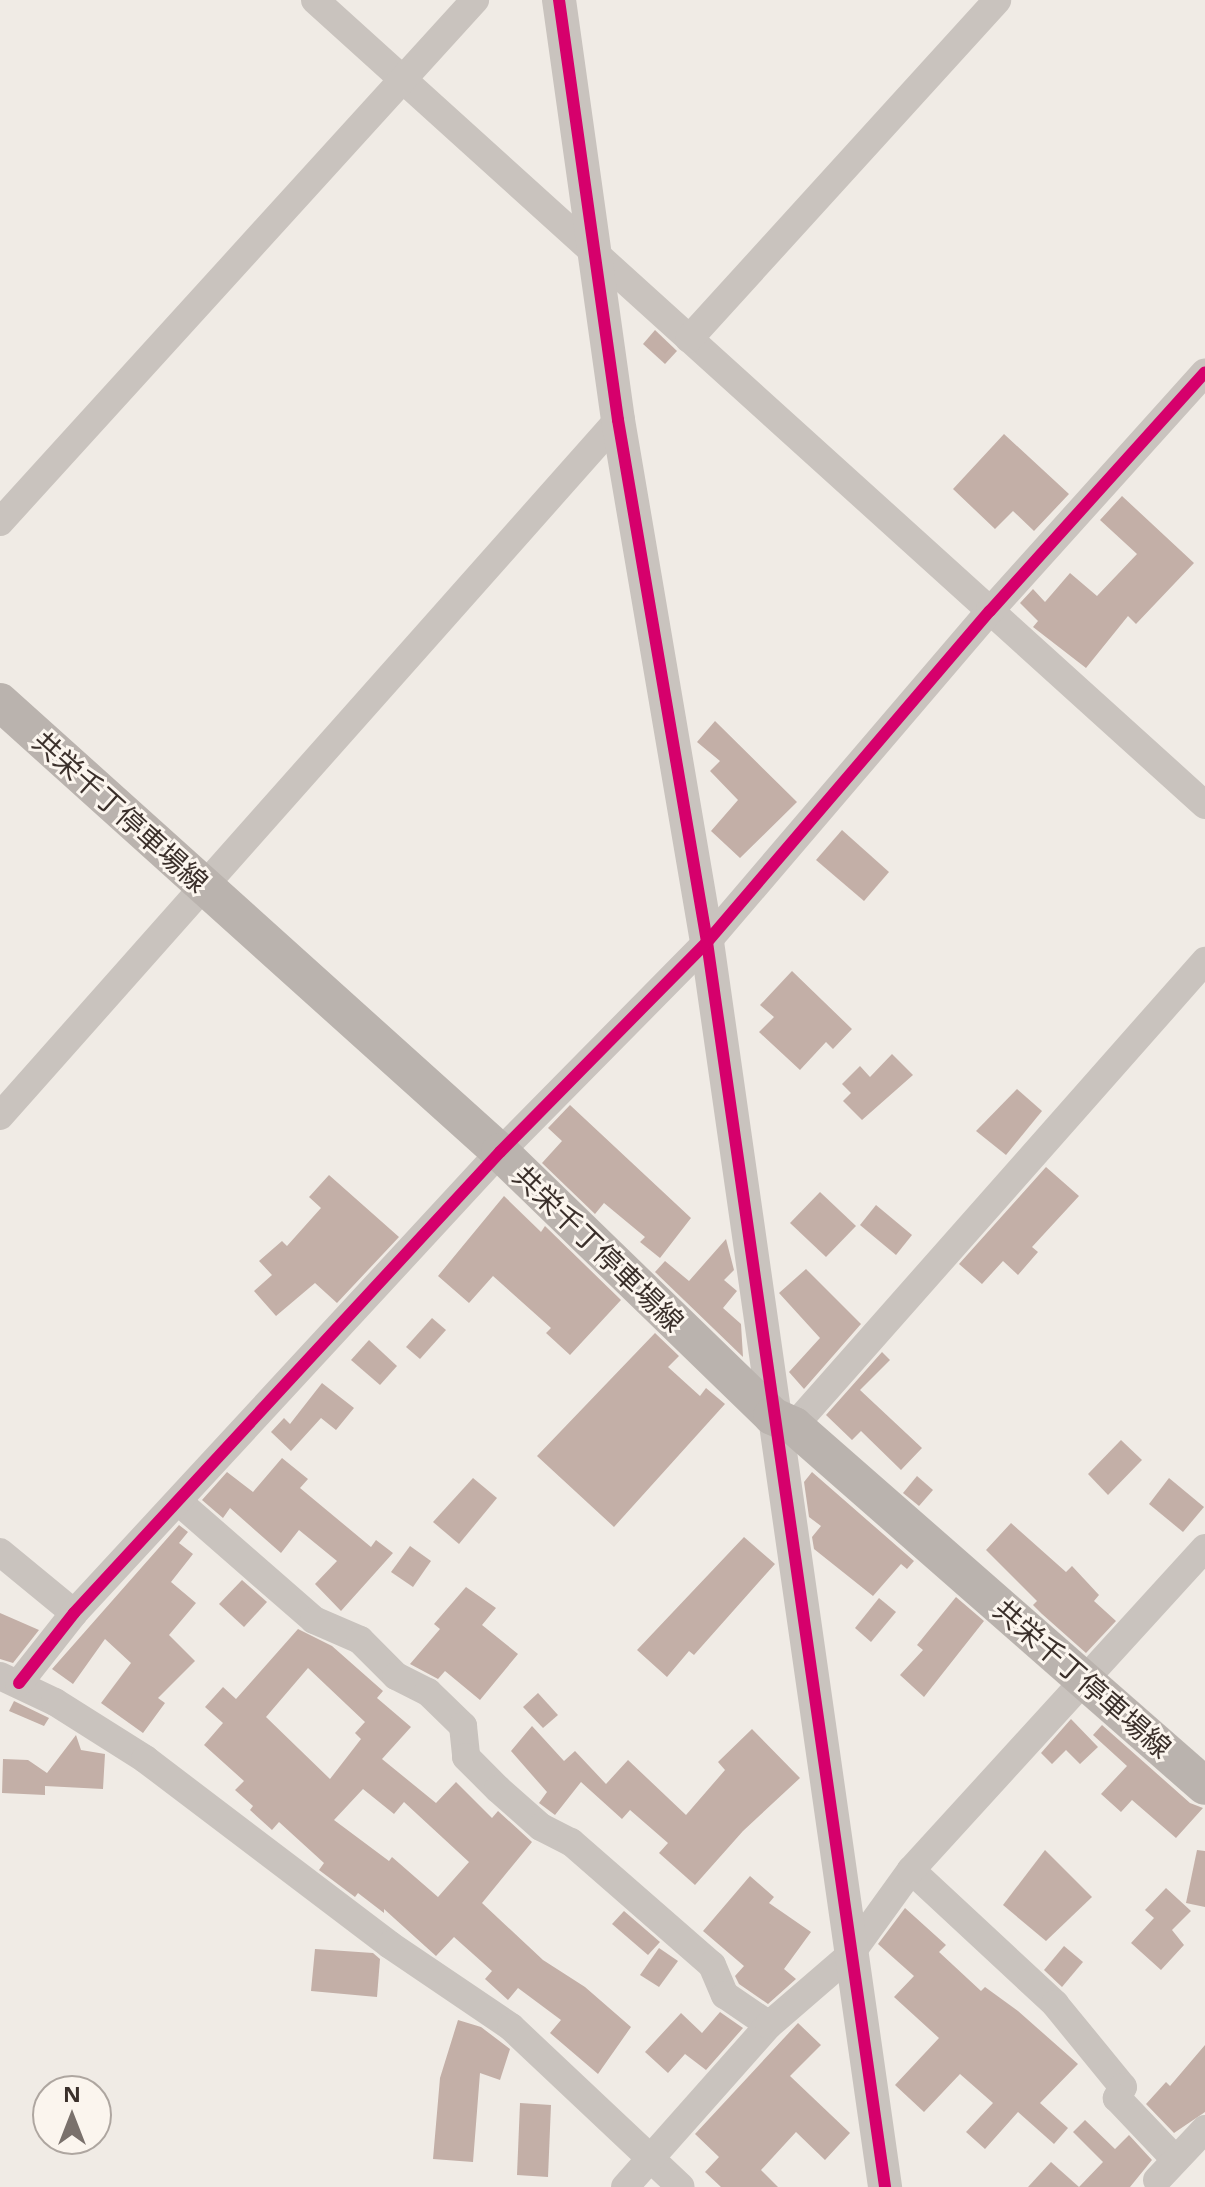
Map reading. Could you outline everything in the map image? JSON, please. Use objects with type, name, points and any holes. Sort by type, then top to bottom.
[{"type":"main road","name":"共栄千丁停車場線","points":[[0,702],[500,1152],[783,1421],[1086,1678],[1205,1786]]},
{"type":"street","points":[[315,0],[1205,805]]},
{"type":"street","points":[[0,522],[475,0]]},
{"type":"street","points":[[559,0],[618,420],[707,942],[783,1421],[849,1956],[885,2187]]},
{"type":"street","points":[[689,339],[997,0]]},
{"type":"street","points":[[681,2187],[653,2156],[511,2027],[390,1945],[145,1759],[10,1680],[180,1503],[500,1152],[707,942],[990,611],[1205,372]]},
{"type":"street","points":[[0,1116],[207,888],[618,420]]},
{"type":"street","points":[[783,1421],[1205,961]]},
{"type":"street","points":[[180,1503],[314,1620],[360,1640],[396,1676],[428,1692],[463,1726],[466,1757],[498,1789],[541,1827],[571,1842],[712,1965],[725,1995],[769,2025]]},
{"type":"street","points":[[625,2187],[769,2025],[849,1956],[911,1870],[1205,1548]]},
{"type":"street","points":[[0,1552],[74,1613]]},
{"type":"street","points":[[911,1870],[1055,2004],[1123,2087],[1117,2098],[1173,2157]]},
{"type":"street","points":[[1158,2185],[1173,2157],[1205,2129]]},
{"type":"building","points":[[655,330],[677,351],[665,364],[643,344]]},
{"type":"building","points":[[1004,434],[1069,494],[1034,531],[1013,511],[995,529],[953,489]]},
{"type":"building","points":[[1122,496],[1194,563],[1136,624],[1128,616],[1086,668],[1033,627],[1038,621],[1020,603],[1033,589],[1045,602],[1070,573],[1097,596],[1137,554],[1100,520]]},
{"type":"building","points":[[715,721],[797,802],[740,858],[711,831],[738,800],[710,771],[720,761],[697,742]]},
{"type":"building","points":[[842,830],[889,872],[864,901],[816,860]]},
{"type":"building","points":[[792,971],[852,1029],[833,1049],[826,1042],[800,1070],[759,1032],[774,1017],[760,1005]]},
{"type":"building","points":[[892,1054],[913,1075],[862,1120],[843,1101],[851,1093],[842,1084],[860,1066],[870,1077]]},
{"type":"building","points":[[1017,1089],[1042,1111],[1006,1155],[976,1131]]},
{"type":"building","points":[[570,1105],[691,1218],[660,1258],[640,1242],[645,1237],[604,1203],[595,1214],[542,1163],[562,1141],[548,1128]]},
{"type":"building","points":[[1046,1167],[1079,1196],[1032,1247],[1038,1252],[1018,1275],[1003,1261],[982,1284],[959,1264]]},
{"type":"building","points":[[329,1175],[399,1237],[337,1303],[315,1283],[276,1316],[254,1291],[272,1275],[259,1261],[282,1241],[287,1246],[321,1208],[309,1197]]},
{"type":"building","points":[[820,1192],[856,1226],[826,1257],[790,1223]]},
{"type":"building","points":[[504,1196],[541,1232],[545,1226],[621,1300],[570,1355],[546,1333],[551,1328],[493,1276],[469,1303],[438,1276]]},
{"type":"building","points":[[876,1205],[912,1235],[896,1255],[860,1225]]},
{"type":"building","points":[[726,1239],[734,1270],[724,1280],[737,1291],[723,1308],[741,1324],[743,1357],[655,1272],[665,1261],[689,1281]]},
{"type":"building","points":[[806,1269],[861,1324],[804,1389],[789,1372],[820,1338],[779,1293]]},
{"type":"building","points":[[432,1318],[446,1330],[420,1359],[406,1347]]},
{"type":"building","points":[[655,1333],[679,1356],[668,1367],[700,1396],[706,1388],[725,1404],[614,1527],[537,1456]]},
{"type":"building","points":[[369,1340],[397,1366],[380,1385],[351,1360]]},
{"type":"building","points":[[882,1352],[890,1360],[860,1390],[922,1448],[901,1470],[861,1431],[852,1440],[826,1415]]},
{"type":"building","points":[[322,1383],[354,1408],[336,1430],[321,1418],[291,1451],[271,1432],[284,1418],[290,1424]]},
{"type":"building","points":[[1121,1440],[1142,1460],[1108,1495],[1088,1474]]},
{"type":"building","points":[[282,1458],[308,1479],[300,1488],[371,1547],[376,1540],[393,1553],[341,1611],[315,1584],[337,1561],[299,1530],[281,1553],[230,1508],[223,1518],[202,1500],[227,1472],[253,1492]]},
{"type":"building","points":[[812,1472],[914,1561],[907,1569],[901,1564],[873,1596],[814,1549],[812,1537],[821,1526],[809,1517],[804,1482]]},
{"type":"building","points":[[917,1476],[933,1490],[919,1506],[903,1493]]},
{"type":"building","points":[[473,1478],[497,1498],[459,1544],[433,1522]]},
{"type":"building","points":[[1169,1478],[1204,1507],[1183,1532],[1149,1504]]},
{"type":"building","points":[[1011,1523],[1066,1572],[1072,1566],[1099,1595],[1094,1601],[1116,1621],[1086,1653],[1033,1605],[1037,1601],[986,1550]]},
{"type":"building","points":[[179,1525],[188,1532],[179,1543],[193,1554],[171,1582],[196,1603],[169,1635],[195,1661],[158,1698],[165,1703],[143,1733],[101,1703],[131,1663],[105,1639],[73,1684],[52,1669]]},
{"type":"building","points":[[744,1537],[775,1564],[694,1655],[689,1651],[667,1677],[637,1650]]},
{"type":"building","points":[[410,1546],[431,1561],[413,1587],[391,1572]]},
{"type":"building","points":[[242,1580],[267,1602],[244,1627],[219,1604]]},
{"type":"building","points":[[466,1587],[496,1608],[482,1625],[518,1654],[480,1700],[445,1671],[438,1679],[410,1664],[440,1629],[434,1624]]},
{"type":"building","points":[[956,1597],[984,1621],[924,1697],[900,1675],[923,1650],[917,1645]]},
{"type":"building","points":[[879,1598],[896,1612],[871,1642],[855,1628]]},
{"type":"building","points":[[0,1613],[39,1630],[13,1663],[0,1659]]},
{"type":"building","points":[[298,1629],[332,1646],[383,1691],[377,1698],[411,1727],[382,1759],[436,1803],[456,1782],[492,1818],[498,1811],[532,1842],[482,1903],[543,1960],[585,1987],[631,2027],[598,2074],[550,2033],[561,2020],[518,1988],[508,2000],[485,1979],[492,1971],[454,1937],[436,1956],[384,1909],[384,1913],[358,1893],[355,1897],[319,1870],[324,1863],[279,1822],[272,1830],[250,1810],[253,1806],[235,1790],[244,1781],[204,1745],[223,1723],[205,1707],[223,1687],[236,1699]],"holes":[[[308,1668],[365,1722],[355,1733],[361,1739],[330,1779],[266,1717]],[[363,1789],[394,1814],[404,1802],[469,1862],[438,1897],[392,1857],[389,1861],[334,1820]]]},
{"type":"building","points":[[538,1693],[558,1715],[543,1728],[523,1707]]},
{"type":"building","points":[[14,1701],[49,1718],[44,1726],[9,1711]]},
{"type":"building","points":[[1071,1719],[1098,1747],[1080,1764],[1066,1750],[1052,1764],[1041,1753]]},
{"type":"building","points":[[1102,1725],[1190,1803],[1203,1808],[1176,1838],[1132,1800],[1121,1812],[1101,1794],[1127,1766],[1093,1735]]},
{"type":"building","points":[[532,1726],[564,1761],[575,1751],[606,1784],[628,1760],[686,1815],[725,1770],[718,1762],[752,1729],[800,1778],[743,1831],[695,1885],[659,1853],[668,1843],[630,1810],[622,1819],[581,1782],[555,1815],[539,1803],[547,1792],[511,1751]]},
{"type":"building","points":[[76,1735],[81,1750],[105,1754],[103,1789],[45,1786],[45,1795],[2,1793],[3,1759],[28,1760],[47,1773]]},
{"type":"building","points":[[1045,1850],[1092,1897],[1046,1941],[1003,1905]]},
{"type":"building","points":[[1197,1850],[1205,1851],[1205,1907],[1186,1903]]},
{"type":"building","points":[[750,1876],[774,1897],[769,1903],[811,1932],[784,1969],[796,1979],[768,2004],[739,1984],[735,1976],[744,1966],[703,1931]]},
{"type":"building","points":[[1166,1888],[1191,1911],[1172,1930],[1184,1945],[1161,1970],[1131,1943],[1154,1918],[1145,1910]]},
{"type":"building","points":[[905,1908],[946,1945],[939,1952],[981,1991],[985,1987],[1018,2011],[1078,2064],[1040,2103],[1068,2128],[1054,2144],[1018,2112],[985,2149],[966,2132],[993,2103],[960,2074],[924,2112],[895,2085],[939,2038],[894,1997],[914,1976],[878,1944]]},
{"type":"building","points":[[624,1911],[660,1942],[648,1955],[612,1924]]},
{"type":"building","points":[[1064,1946],[1083,1962],[1062,1987],[1044,1970]]},
{"type":"building","points":[[659,1948],[678,1961],[659,1987],[640,1975]]},
{"type":"building","points":[[315,1949],[373,1953],[380,1959],[377,1997],[311,1991]]},
{"type":"building","points":[[720,2012],[743,2028],[706,2070],[685,2054],[668,2073],[645,2052],[681,2013],[702,2033]]},
{"type":"building","points":[[458,2020],[481,2027],[510,2049],[500,2080],[480,2073],[473,2162],[433,2159],[440,2078]]},
{"type":"building","points":[[798,2023],[821,2045],[790,2076],[850,2133],[825,2160],[796,2132],[761,2170],[778,2187],[721,2187],[705,2172],[719,2157],[695,2134]]},
{"type":"building","points":[[1205,2045],[1205,2112],[1174,2133],[1146,2104],[1166,2082],[1170,2086]]},
{"type":"building","points":[[520,2103],[551,2105],[548,2177],[517,2175]]},
{"type":"building","points":[[1085,2120],[1115,2149],[1129,2135],[1152,2160],[1130,2187],[1079,2187],[1103,2162],[1073,2132]]},
{"type":"building","points":[[1051,2162],[1079,2187],[1028,2187]]},
{"type":"cycle path","points":[[559,0],[618,420],[707,942],[885,2187]]},
{"type":"cycle path","points":[[19,1683],[74,1613],[500,1152],[707,942],[990,611],[1205,372]]}]
